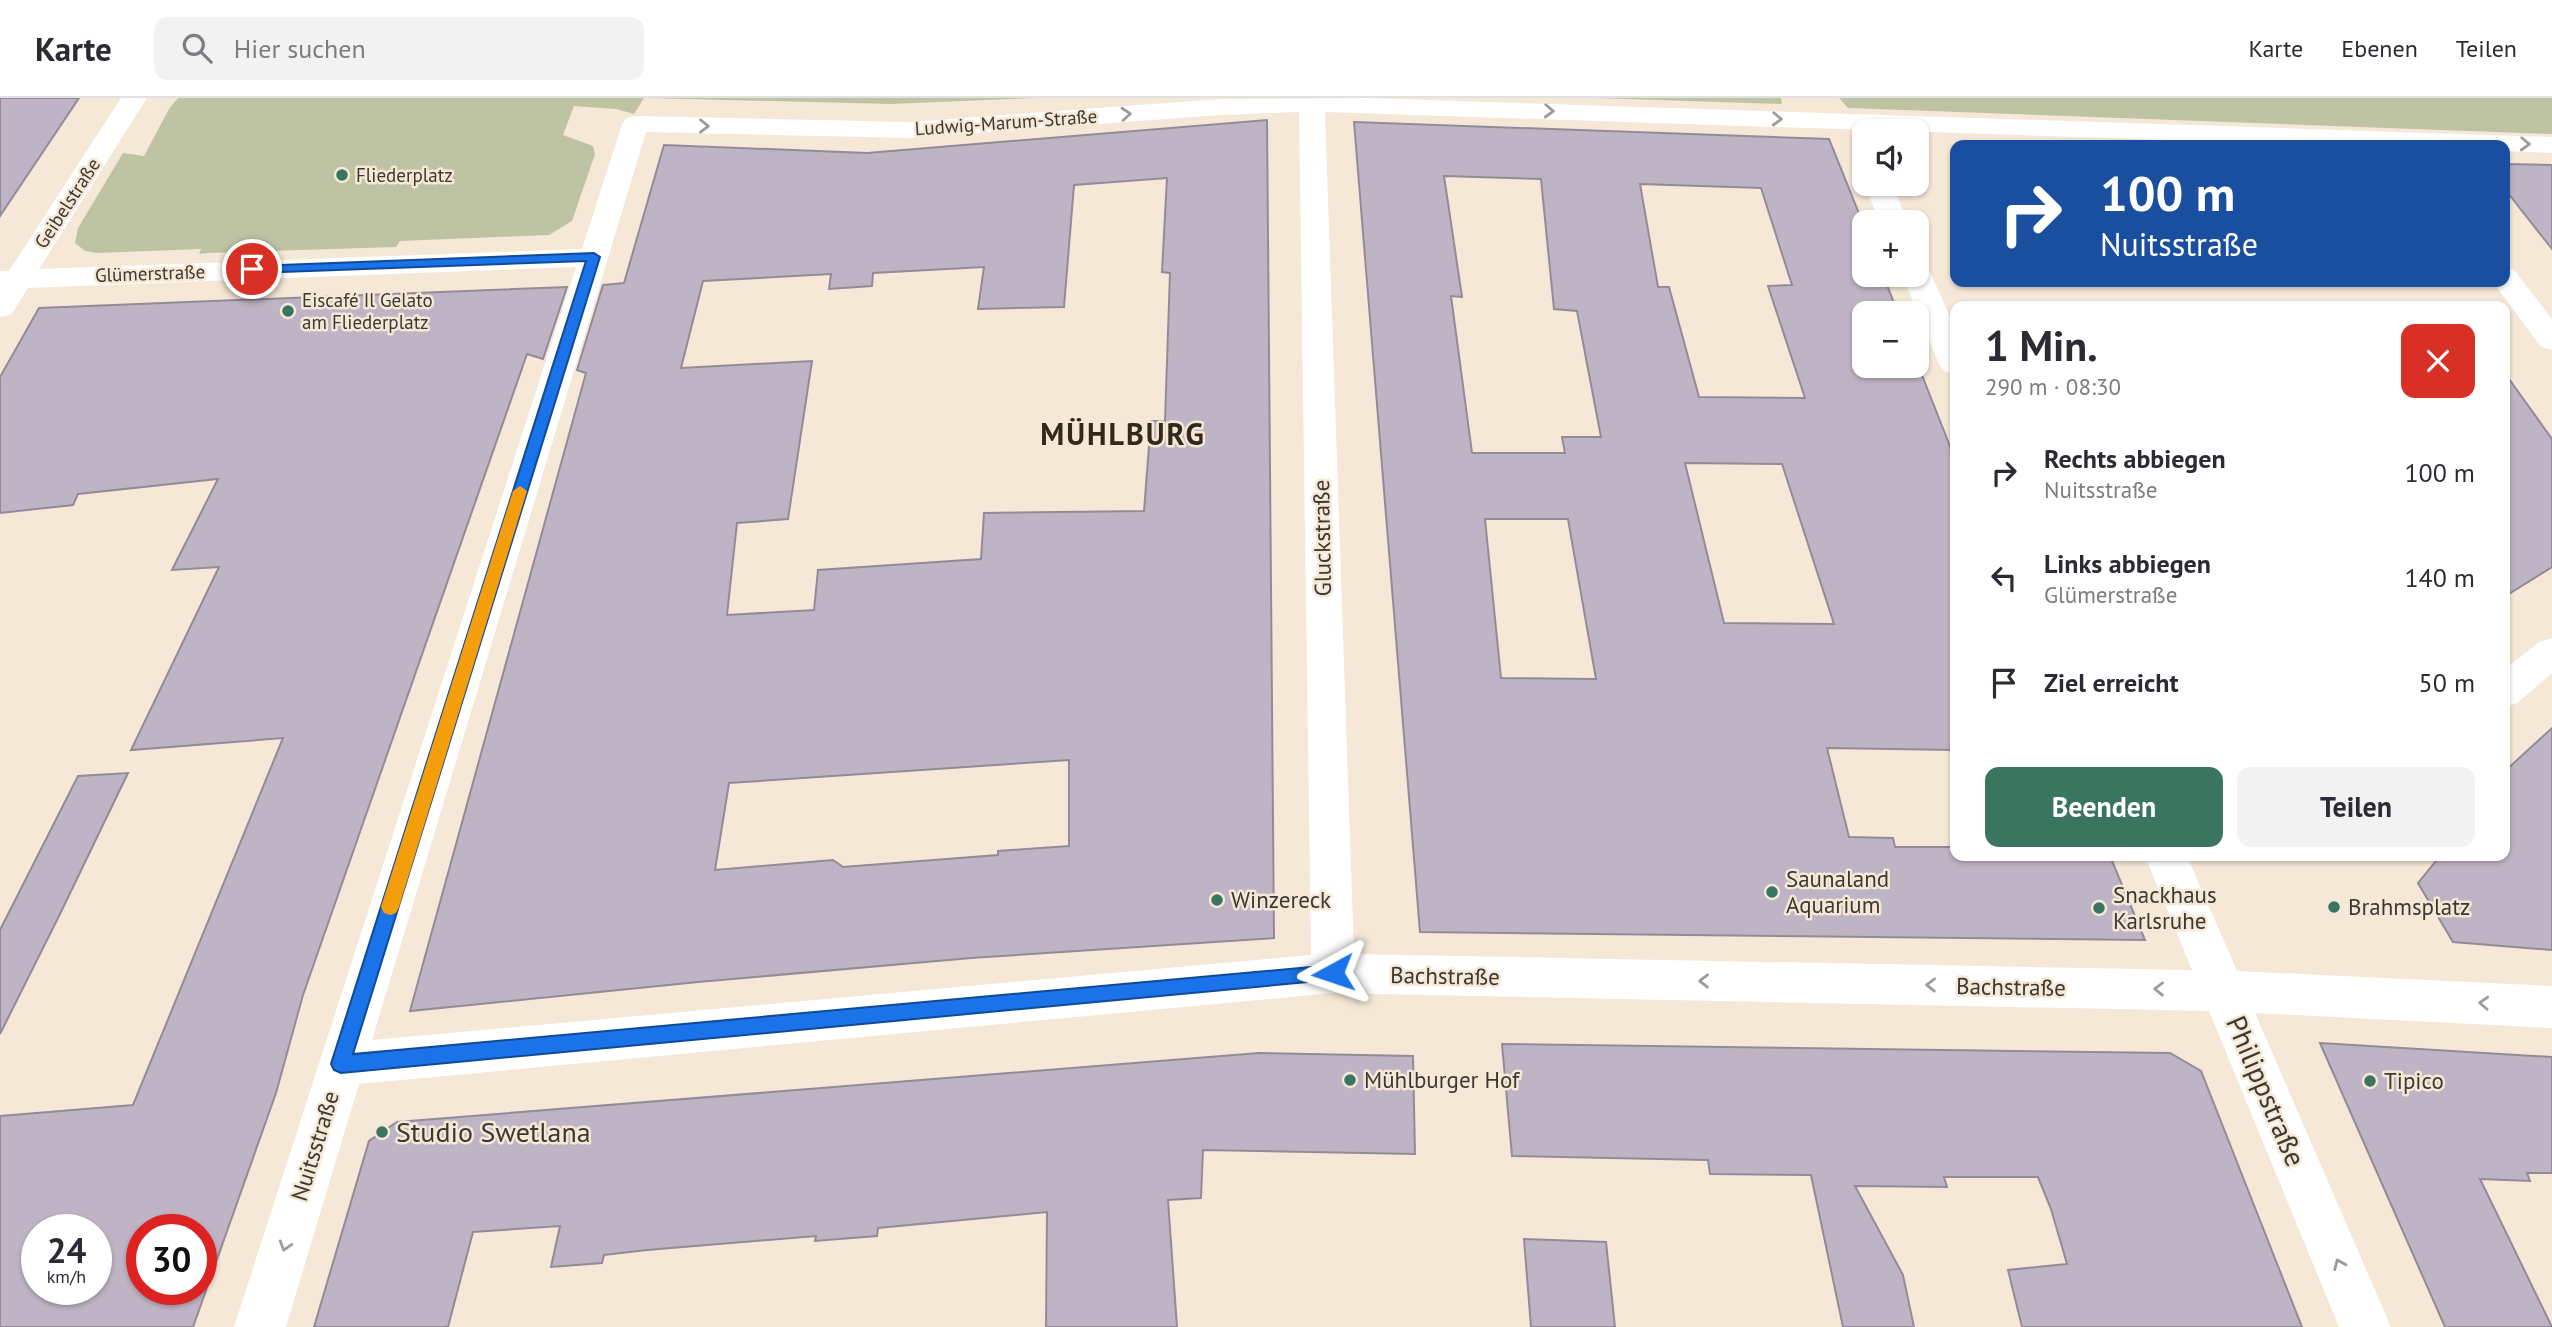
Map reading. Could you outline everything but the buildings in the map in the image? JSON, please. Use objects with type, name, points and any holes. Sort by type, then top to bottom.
[{"type":"street","name":"Geibelstraße","points":[[0,308],[9,280],[134,98]]},
{"type":"street","points":[[1825,98],[1851,122]]},
{"type":"street","name":"Ludwig-Marum-Straße","points":[[635,124],[875,130],[948,128],[1224,105],[1312,104],[2349,140]]},
{"type":"street","name":"Gluckstraße","points":[[1312,104],[1333,973]]},
{"type":"street","name":"Nuitsstraße","points":[[260,1327],[635,124]]},
{"type":"street","name":"Ludwig-Marum-Straße","points":[[2510,144],[2552,145]]},
{"type":"street","name":"Glümerstraße","points":[[9,280],[594,257]]},
{"type":"street","points":[[2510,284],[2552,340]]},
{"type":"street","points":[[1922,287],[1950,352]]},
{"type":"street","points":[[2510,687],[2552,652]]},
{"type":"street","name":"Philippstraße","points":[[2168,861],[2365,1327]]},
{"type":"street","name":"Bachstraße","points":[[341,1064],[1333,973],[2224,990],[2552,1007]]},
{"type":"green space","name":"Fliederplatz","points":[[178,98],[644,98],[634,114],[616,109],[574,106],[563,135],[593,146],[595,154],[572,221],[549,235],[400,241],[396,247],[199,254],[201,249],[97,253],[85,251],[75,243],[78,228],[123,153],[144,156],[169,109]]},
{"type":"green space","points":[[644,98],[1036,98],[891,104]]},
{"type":"green space","points":[[1595,98],[1781,98],[1782,104]]},
{"type":"green space","points":[[1839,98],[2552,98],[2552,134],[1848,108]]},
{"type":"slow traffic","points":[[390,907],[520,491]]},
{"type":"place","name":"Fliederplatz","points":[[342,175]]},
{"type":"place","name":"Eiscafé Il Gelato am Fliederplatz","points":[[288,311]]},
{"type":"place","name":"Saunaland Aquarium","points":[[1772,892]]},
{"type":"place","name":"Winzereck","points":[[1217,900]]},
{"type":"place","name":"Brahmsplatz","points":[[2334,907]]},
{"type":"place","name":"Snackhaus Karlsruhe","points":[[2099,908]]},
{"type":"place","name":"Mühlburger Hof","points":[[1350,1080]]},
{"type":"place","name":"Tipico","points":[[2370,1081]]},
{"type":"place","name":"Studio Swetlana","points":[[382,1132]]},
{"type":"district","name":"MÜHLBURG","points":[[1123,435]]},
{"type":"route","points":[[252,269],[594,257],[341,1064],[1333,973]]}]
